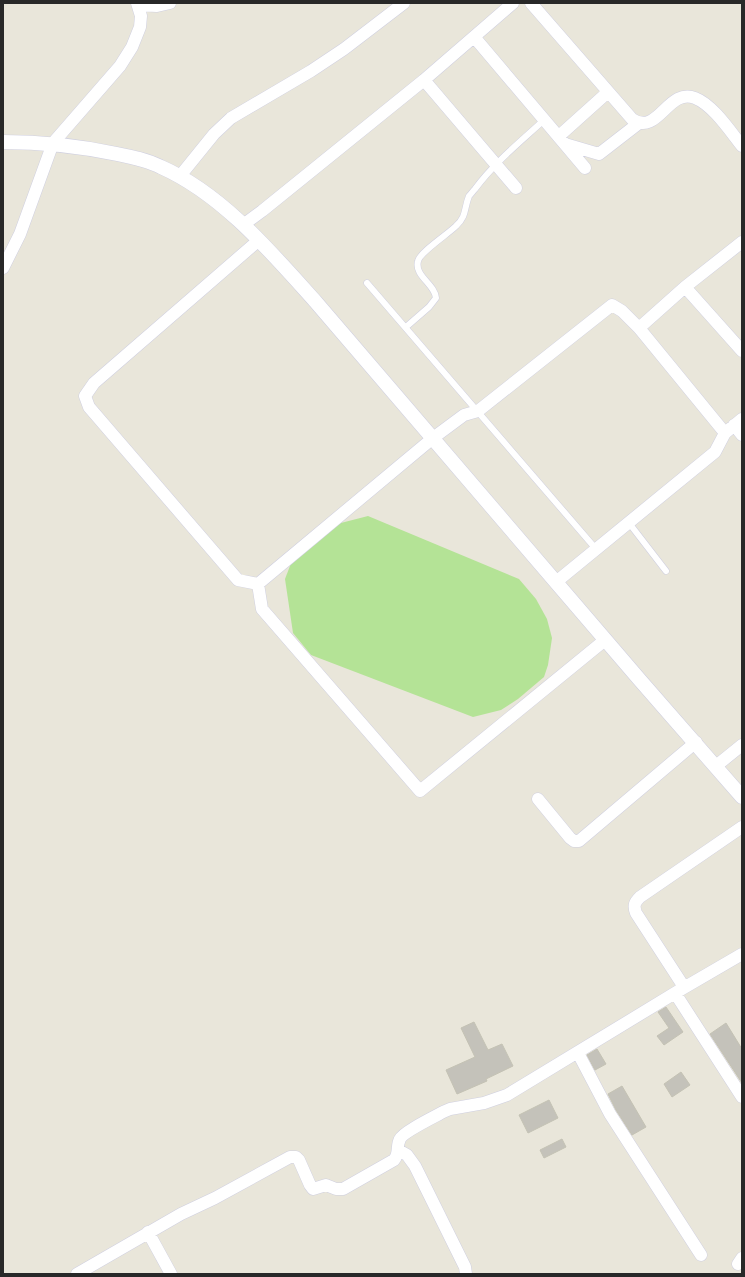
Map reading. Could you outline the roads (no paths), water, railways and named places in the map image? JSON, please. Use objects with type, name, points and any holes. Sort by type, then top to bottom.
[{"type":"street","points":[[3,268],[20,234],[53,143],[120,66],[132,47],[140,27],[141,16],[137,4],[157,6],[170,3]]},
{"type":"street","points":[[180,176],[214,134],[231,118],[344,49],[404,3]]},
{"type":"street","points":[[243,224],[262,211],[424,80],[475,38],[513,3]]},
{"type":"street","points":[[531,3],[632,119],[638,123],[645,124],[651,121],[674,101],[682,97],[690,96],[705,104],[719,118],[742,146]]},
{"type":"street","points":[[475,38],[585,168]]},
{"type":"street","points":[[424,80],[516,188]]},
{"type":"street","points":[[562,140],[608,92]]},
{"type":"street","points":[[562,140],[599,154],[638,123]]},
{"type":"street","points":[[3,142],[53,143],[86,148],[133,157],[160,166],[180,176],[198,188],[243,224],[320,307],[605,640],[696,742],[742,797]]},
{"type":"street","points":[[258,584],[238,580],[89,407],[85,396],[94,383],[259,240]]},
{"type":"street","points":[[639,328],[685,287],[740,246]]},
{"type":"street","points":[[685,287],[742,352]]},
{"type":"street","points":[[258,584],[433,438],[464,415],[478,411],[612,305],[622,311],[734,425],[742,435]]},
{"type":"street","points":[[556,582],[715,452],[734,425]]},
{"type":"street","points":[[258,584],[262,609],[420,791],[605,640]]},
{"type":"street","points":[[538,800],[570,838],[574,841],[579,841],[696,742]]},
{"type":"street","points":[[716,766],[742,746]]},
{"type":"street","points":[[742,826],[640,897],[634,904],[636,913],[742,1097]]},
{"type":"street","points":[[77,1274],[148,1232],[181,1214],[216,1198],[290,1157],[296,1157],[299,1160],[310,1185],[314,1189],[326,1185],[340,1189],[394,1160],[398,1155],[399,1140],[402,1136],[435,1116],[450,1109],[484,1103],[507,1095],[742,954]]},
{"type":"street","points":[[578,1053],[610,1114],[701,1255]]},
{"type":"street","points":[[398,1150],[410,1157],[415,1166],[465,1267],[466,1274]]},
{"type":"street","points":[[148,1232],[171,1274]]},
{"type":"lane","points":[[406,327],[429,307],[436,298],[433,290],[418,270],[417,266],[419,257],[457,226],[465,215],[470,196],[496,164],[544,120]]},
{"type":"lane","points":[[367,283],[596,549]]},
{"type":"lane","points":[[629,523],[666,571]]}]
